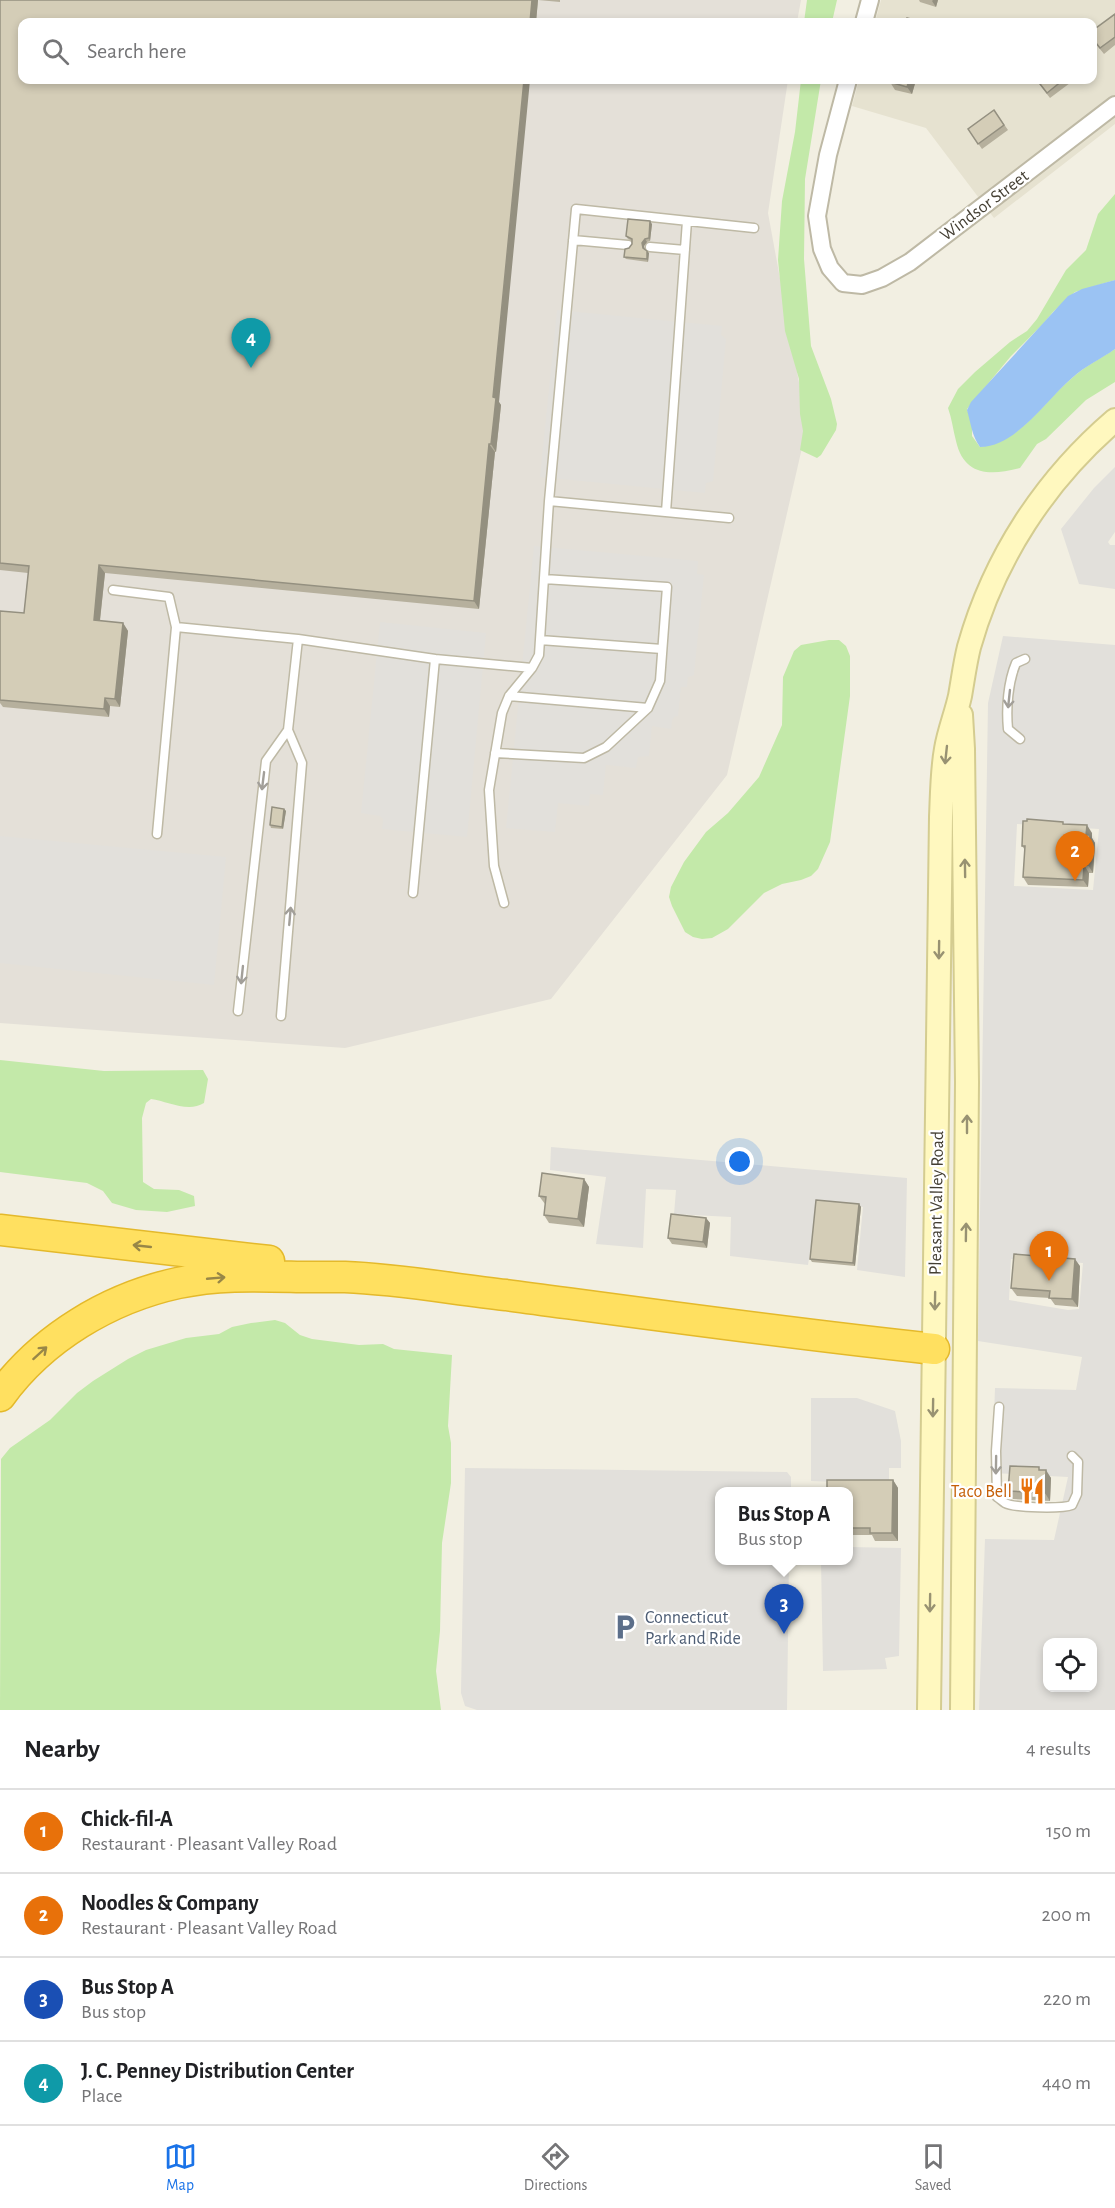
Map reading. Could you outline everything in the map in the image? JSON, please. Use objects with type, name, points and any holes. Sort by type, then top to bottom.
[{"type":"highway","points":[[0,1230],[264,1260],[345,1277]]},
{"type":"highway","points":[[0,1396],[32,1360],[68,1330],[106,1308],[143,1292],[180,1282],[216,1278],[345,1277],[934,1349]]},
{"type":"main road","name":"Pleasant Valley Road","points":[[929,1710],[941,817],[946,749],[969,650],[994,579],[1036,504],[1082,450],[1115,420]]},
{"type":"main road","name":"Pleasant Valley Road","points":[[959,698],[963,749],[967,1043],[962,1701]]},
{"type":"main road","points":[[938,1043],[967,1043]]},
{"type":"main road","points":[[934,1349],[964,1352]]},
{"type":"main road","points":[[929,1678],[962,1701]]},
{"type":"street","points":[[865,18],[870,0]]},
{"type":"street","name":"Windsor Street","points":[[847,84],[828,155],[817,216],[822,249],[830,268],[843,283],[862,285],[882,278],[910,262],[1115,105]]},
{"type":"lane","points":[[504,903],[494,866],[489,790],[502,713],[509,696],[532,668],[539,655],[549,501],[576,210],[754,228]]},
{"type":"lane","points":[[666,512],[687,221]]},
{"type":"lane","points":[[573,240],[627,245]]},
{"type":"lane","points":[[650,247],[685,250]]},
{"type":"lane","points":[[549,501],[729,518]]},
{"type":"lane","points":[[495,753],[584,758],[606,747],[648,708],[660,681],[667,587],[544,579]]},
{"type":"lane","points":[[113,590],[169,597],[176,627],[157,834]]},
{"type":"lane","points":[[176,627],[298,639],[435,660],[532,668]]},
{"type":"lane","points":[[238,1011],[266,761],[288,730],[298,639]]},
{"type":"lane","points":[[540,640],[662,649]]},
{"type":"lane","points":[[1020,739],[1008,729],[1007,719],[1012,673],[1016,663],[1025,659]]},
{"type":"lane","points":[[413,893],[435,660]]},
{"type":"lane","points":[[509,696],[648,708]]},
{"type":"lane","points":[[281,1016],[302,763],[288,730]]},
{"type":"lane","points":[[999,1407],[996,1451],[997,1497],[1006,1504],[1050,1508],[1065,1508],[1072,1505],[1077,1494],[1078,1462],[1072,1456]]},
{"type":"shaded area","points":[[0,0],[801,0],[798,18],[18,18],[18,84],[787,84],[768,213],[807,426],[727,775],[551,999],[345,1048],[0,1023]]},
{"type":"shaded area","points":[[881,0],[1115,0],[1115,124],[994,218],[926,128],[852,106],[858,84],[1097,84],[1097,18],[876,18]]},
{"type":"shaded area","points":[[557,310],[722,326],[721,335],[726,339],[713,481],[706,483],[705,493],[540,477]]},
{"type":"shaded area","points":[[1115,467],[1115,532],[1108,542],[1110,545],[1115,545],[1115,589],[1079,584],[1061,529],[1094,488]]},
{"type":"shaded area","points":[[534,546],[698,561],[697,574],[704,575],[694,675],[688,677],[687,687],[681,687],[678,716],[672,720],[671,729],[652,726],[649,756],[638,757],[636,768],[606,765],[603,795],[590,794],[589,806],[558,803],[555,832],[506,828]]},
{"type":"shaded area","points":[[380,622],[486,633],[467,837],[382,829],[383,819],[380,816],[361,813]]},
{"type":"shaded area","points":[[1003,636],[1115,645],[1115,1710],[979,1710],[985,1539],[1054,1540],[1068,1477],[992,1473],[995,1388],[1076,1390],[1082,1357],[978,1341],[988,703]],"holes":[[[1017,824],[1099,829],[1093,890],[1014,886]],[[1011,1259],[1083,1263],[1079,1309],[1068,1310],[1009,1300]]]},
{"type":"shaded area","points":[[0,836],[226,857],[214,985],[0,963]]},
{"type":"shaded area","points":[[551,1147],[907,1178],[905,1277],[857,1270],[863,1207],[818,1201],[808,1265],[730,1256],[731,1217],[674,1214],[676,1190],[646,1189],[643,1248],[596,1244],[606,1177],[550,1170]]},
{"type":"shaded area","points":[[811,1398],[857,1398],[895,1411],[901,1441],[901,1468],[889,1468],[889,1484],[811,1481]]},
{"type":"shaded area","name":"Connecticut Park and Ride","points":[[465,1468],[787,1472],[791,1477],[791,1487],[715,1487],[715,1565],[789,1565],[787,1710],[477,1710],[465,1706],[461,1693]]},
{"type":"shaded area","points":[[853,1547],[901,1548],[899,1656],[885,1658],[887,1669],[823,1671],[821,1565],[853,1565]]},
{"type":"green space","points":[[807,0],[837,0],[833,18],[805,18]]},
{"type":"green space","points":[[801,84],[820,84],[805,179],[804,259],[811,346],[831,399],[837,424],[836,430],[817,458],[800,450],[803,431],[799,379],[785,331],[778,260],[782,201],[795,132]]},
{"type":"green space","points":[[1115,194],[1115,280],[1075,292],[1011,356],[967,409],[972,424],[972,436],[980,447],[1008,437],[1031,420],[1077,374],[1115,349],[1115,382],[1086,400],[1046,439],[1037,444],[1020,468],[989,472],[972,467],[960,453],[948,408],[958,389],[975,372],[1010,342],[1027,331],[1037,319],[1066,270],[1086,250],[1098,214]]},
{"type":"green space","points":[[839,640],[846,646],[850,656],[850,696],[830,842],[818,869],[811,876],[782,884],[764,893],[728,929],[712,938],[693,937],[685,932],[672,906],[669,897],[671,887],[684,862],[706,832],[728,813],[759,777],[782,725],[783,677],[794,651],[801,645]]},
{"type":"green space","points":[[0,1060],[104,1071],[203,1070],[208,1079],[204,1103],[184,1107],[151,1099],[146,1103],[142,1118],[143,1182],[154,1189],[179,1190],[194,1196],[195,1206],[167,1212],[136,1210],[112,1203],[103,1191],[87,1183],[0,1172]]},
{"type":"green space","points":[[275,1320],[285,1323],[300,1335],[312,1339],[359,1345],[383,1344],[394,1349],[452,1355],[448,1426],[451,1443],[451,1483],[442,1543],[440,1631],[436,1671],[441,1710],[0,1710],[1,1459],[10,1448],[50,1420],[77,1393],[128,1359],[146,1350],[186,1338],[219,1334],[232,1327]]},
{"type":"water","points":[[1115,280],[1115,349],[1077,374],[1018,431],[993,445],[980,447],[973,434],[967,410],[971,402],[1068,296],[1082,289]]},
{"type":"building","points":[[0,0],[532,0],[530,18],[18,18],[18,84],[524,84],[493,397],[496,398],[491,444],[489,444],[474,601],[99,565],[94,620],[123,623],[115,699],[105,698],[104,709],[0,700],[0,611],[24,613],[29,566],[0,563]]},
{"type":"building","points":[[1115,14],[1115,37],[1100,48],[1097,44],[1097,27]]},
{"type":"building","points":[[1040,84],[1058,84],[1047,93]]},
{"type":"building","points":[[994,110],[1004,125],[978,144],[968,129]]},
{"type":"building","points":[[628,219],[650,221],[649,238],[642,243],[643,248],[647,251],[647,259],[624,257],[625,249],[632,244],[632,239],[626,236]]},
{"type":"building","points":[[272,807],[284,809],[282,827],[270,825]]},
{"type":"building","points":[[1027,819],[1087,825],[1086,835],[1090,835],[1088,865],[1084,865],[1083,880],[1023,877],[1025,846],[1022,846],[1023,821]]},
{"type":"building","points":[[542,1173],[584,1179],[578,1219],[544,1215],[546,1197],[539,1196]]},
{"type":"building","points":[[816,1200],[859,1204],[853,1263],[810,1259]]},
{"type":"building","points":[[671,1214],[706,1218],[703,1242],[668,1238]]},
{"type":"building","points":[[1014,1254],[1075,1259],[1072,1299],[1049,1298],[1050,1291],[1011,1288]]},
{"type":"building","points":[[1010,1466],[1039,1467],[1039,1470],[1046,1470],[1045,1493],[1008,1491]]},
{"type":"building","points":[[827,1480],[893,1480],[892,1533],[870,1533],[870,1528],[853,1528],[853,1487],[827,1487]]},
{"type":"place","name":"J. C. Penney Distribution Center","points":[[251,368]]},
{"type":"place","name":"Noodles & Company","points":[[1075,881]]},
{"type":"place","name":"Chick-fil-A","points":[[1049,1281]]},
{"type":"place","name":"Taco Bell","points":[[1032,1491]]},
{"type":"place","name":"Connecticut Park and Ride","points":[[625,1627]]},
{"type":"place","name":"Bus Stop A","points":[[784,1634]]}]
